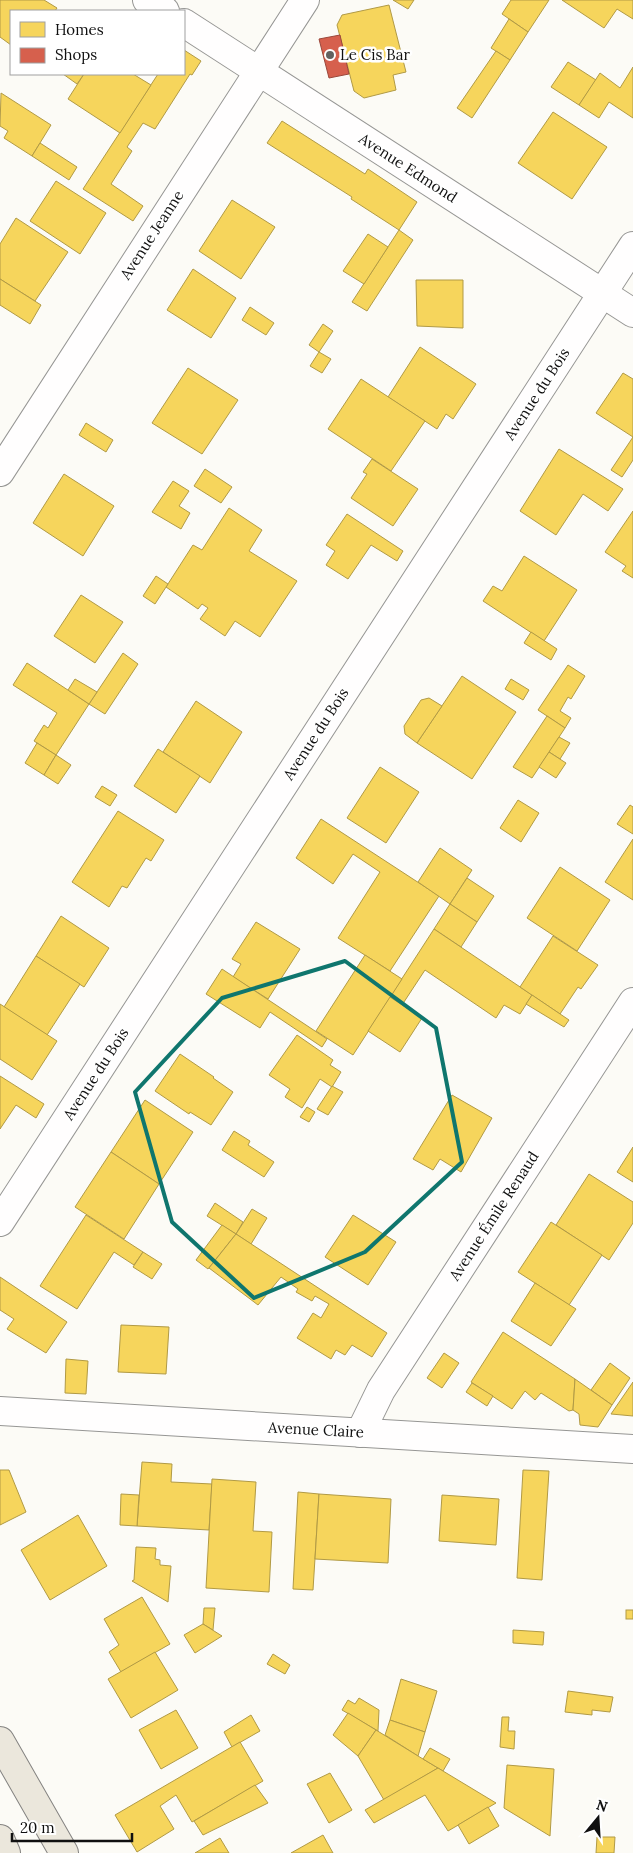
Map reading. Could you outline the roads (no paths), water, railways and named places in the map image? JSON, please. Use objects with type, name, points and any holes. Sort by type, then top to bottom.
[{"type":"main road","points":[[0,1741],[64,1853]]},
{"type":"main road","points":[[0,1839],[6,1853]]},
{"type":"street","points":[[147,0],[163,10]]},
{"type":"street","name":"Avenue Jeanne","points":[[0,472],[305,0]]},
{"type":"street","name":"Avenue Edmond","points":[[185,24],[633,313]]},
{"type":"street","name":"Avenue du Bois","points":[[0,1222],[633,246]]},
{"type":"street","name":"Avenue Émile Renaud","points":[[360,1433],[382,1390],[633,1002]]},
{"type":"street","name":"Avenue Claire","points":[[0,1411],[633,1449]]},
{"type":"place","name":"Le Cis Bar","points":[[330,55]]}]
